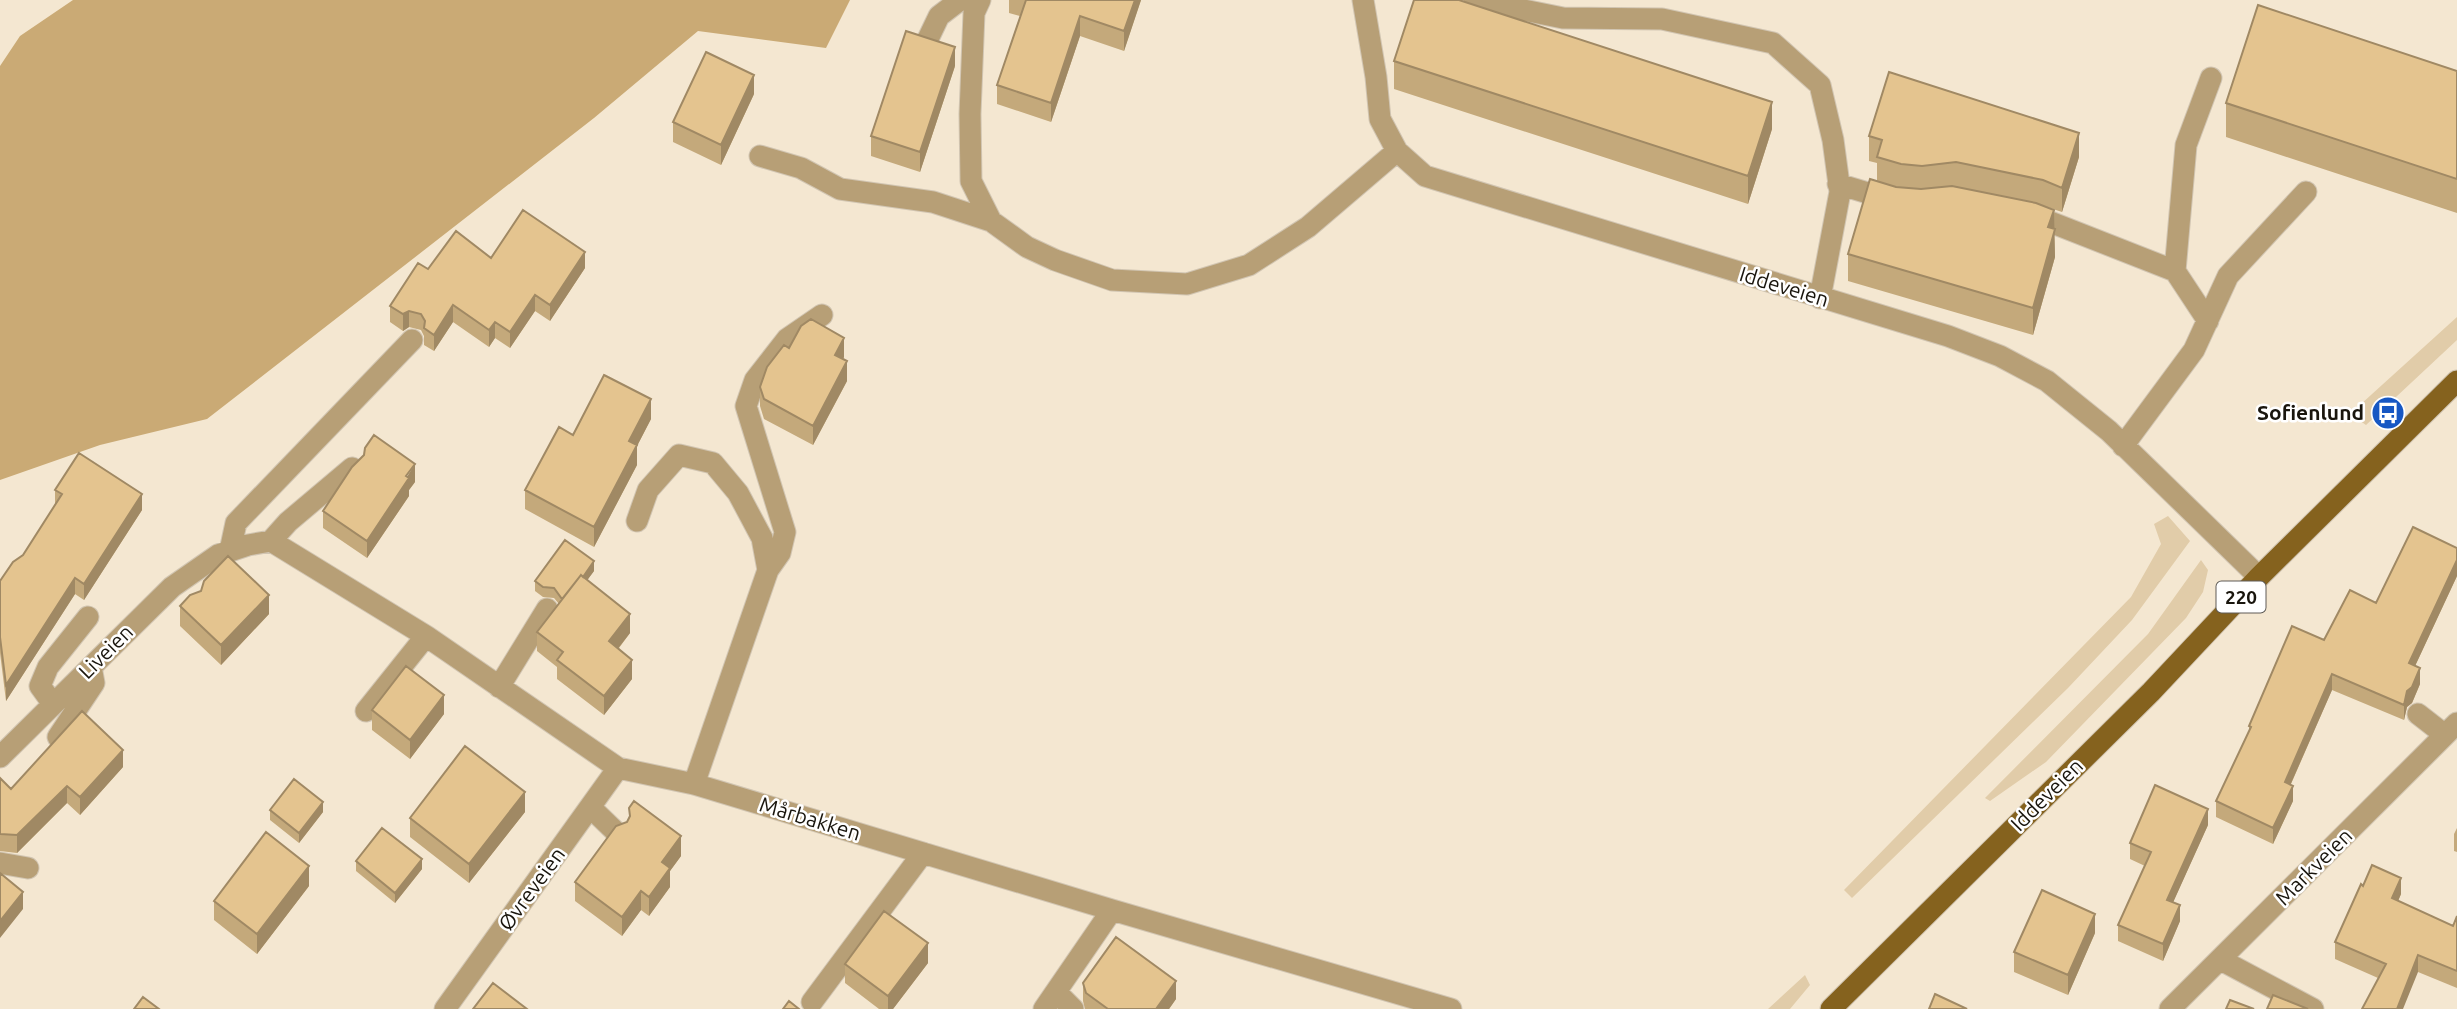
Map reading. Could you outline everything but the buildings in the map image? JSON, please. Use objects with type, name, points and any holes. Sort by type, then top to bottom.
[{"type":"main road","name":"Iddeveien","points":[[1831,1009],[2151,692],[2259,578],[2457,381]]},
{"type":"street","points":[[927,41],[939,16],[960,0]]},
{"type":"street","points":[[980,0],[974,13],[970,114],[971,181],[991,221]]},
{"type":"street","name":"Iddeveien","points":[[1363,0],[1380,119],[1397,151],[1425,176],[1948,336],[2000,356],[2046,382],[2109,431],[2259,578]]},
{"type":"street","points":[[1474,0],[1563,18],[1662,19],[1773,43],[1821,85],[1833,140],[1840,192],[1820,298]]},
{"type":"street","points":[[2175,271],[2186,145],[2211,78]]},
{"type":"street","points":[[760,156],[801,168],[840,189],[933,202],[991,221],[1027,247],[1045,256],[1112,280],[1187,284],[1249,265],[1308,227],[1397,151]]},
{"type":"street","points":[[1838,184],[1910,203]]},
{"type":"street","points":[[2123,446],[2194,350],[2228,276],[2306,192]]},
{"type":"street","points":[[2003,210],[2040,218],[2175,271],[2208,321]]},
{"type":"street","points":[[694,784],[768,569],[780,553],[785,532],[746,406],[755,380],[787,339],[822,315]]},
{"type":"street","points":[[224,553],[236,523],[412,340]]},
{"type":"street","points":[[637,521],[648,491],[679,455],[713,463],[738,493],[762,538],[768,569]]},
{"type":"street","points":[[224,553],[271,541],[288,522],[352,468]]},
{"type":"street","name":"Mårbakken","points":[[271,541],[426,636],[618,768],[694,784],[1414,1004],[1451,1009]]},
{"type":"street","name":"Liveien","points":[[0,757],[172,587],[224,553]]},
{"type":"street","points":[[172,587],[191,602]]},
{"type":"street","points":[[499,687],[547,609]]},
{"type":"street","points":[[53,704],[40,686],[48,667],[88,617]]},
{"type":"street","points":[[366,711],[426,636]]},
{"type":"street","points":[[58,737],[94,683],[91,667]]},
{"type":"street","points":[[2418,714],[2451,729]]},
{"type":"street","name":"Markveien","points":[[2170,1009],[2451,729]]},
{"type":"street","name":"Øvreveien","points":[[445,1009],[618,768]]},
{"type":"street","points":[[590,807],[617,833]]},
{"type":"street","points":[[812,1002],[923,853]]},
{"type":"street","points":[[0,863],[28,868]]},
{"type":"street","points":[[1073,1009],[1050,1000],[1112,910]]},
{"type":"street","points":[[2221,960],[2313,1009]]},
{"type":"shaded area","points":[[73,0],[850,0],[826,48],[698,31],[594,118],[207,419],[100,445],[0,480],[0,66],[20,36]]},
{"type":"shaded area","points":[[2457,317],[2457,340],[2366,425],[2350,414]]},
{"type":"shaded area","points":[[2168,516],[2190,541],[2132,620],[2068,688],[1852,898],[1844,890],[2131,597],[2161,544],[2154,524]]},
{"type":"shaded area","points":[[2201,560],[2208,570],[2203,592],[2186,618],[2046,762],[1990,801],[1985,798],[2148,634]]},
{"type":"shaded area","points":[[1805,975],[1810,985],[1790,1009],[1768,1009]]},
{"type":"place","name":"Sofienlund","points":[[2388,413]]}]
